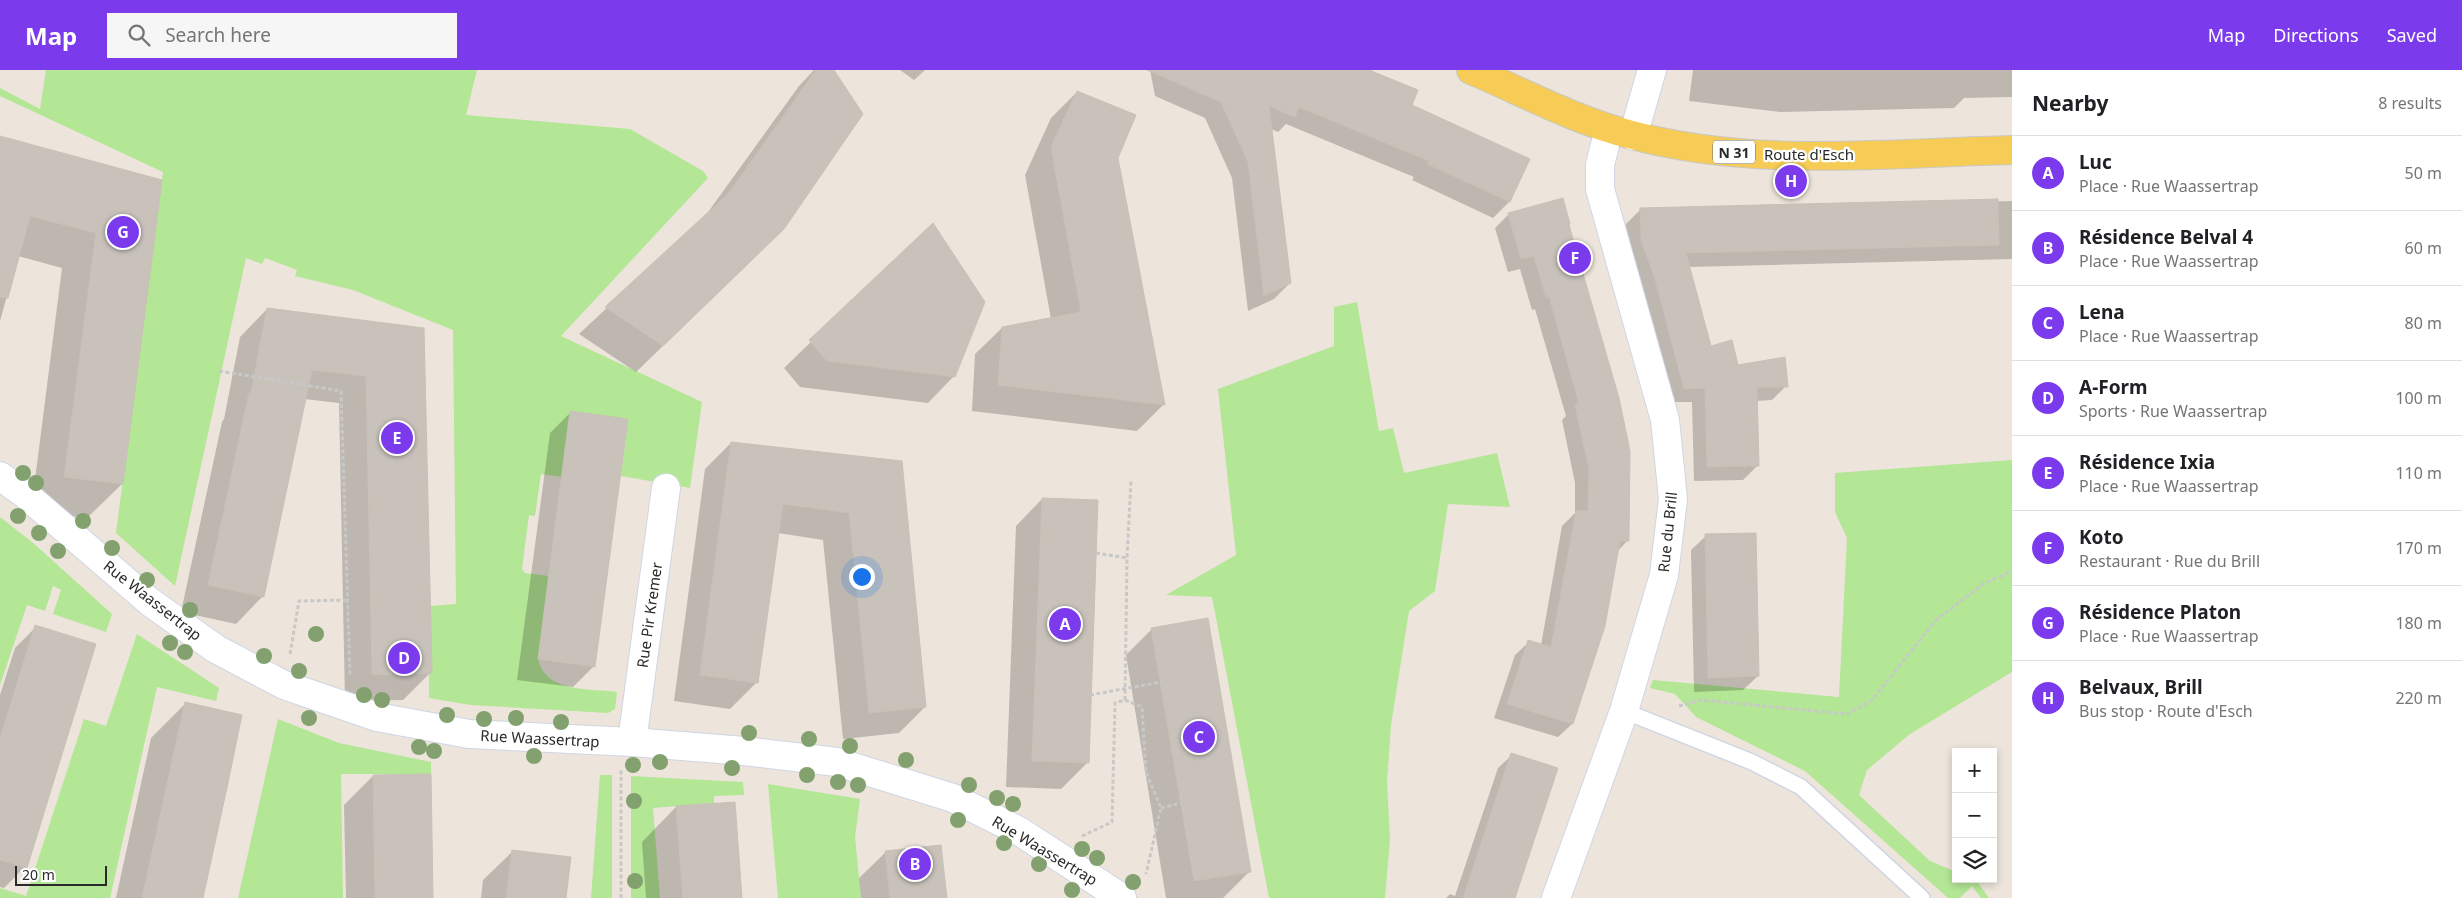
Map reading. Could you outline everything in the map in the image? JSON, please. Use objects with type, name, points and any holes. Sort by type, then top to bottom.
[{"type":"main road","name":"Route d'Esch","points":[[1470,70],[1621,132],[1697,150],[1780,156],[2012,150]]},
{"type":"street","name":"Rue du Brill","points":[[1556,898],[1633,715],[1664,575],[1673,499],[1665,420],[1600,189],[1600,165],[1621,132],[1652,70]]},
{"type":"street","name":"Rue Waassertrap","points":[[0,476],[150,602],[216,649],[284,685],[377,717],[469,734],[627,742],[744,751],[837,762],[953,798],[1019,831],[1122,898]]},
{"type":"street","name":"Rue Pir Kremer","points":[[627,742],[666,488]]},
{"type":"lane","points":[[1633,715],[1752,762],[1802,787],[1922,898]]},
{"type":"path","points":[[219,371],[341,391],[350,708]]},
{"type":"path","points":[[1125,700],[1127,558],[1131,481]]},
{"type":"path","points":[[1096,553],[1127,558]]},
{"type":"path","points":[[1633,715],[1701,700],[1847,714],[1872,700],[1936,620],[1983,584],[2012,571]]},
{"type":"path","points":[[290,654],[299,601],[348,600]]},
{"type":"path","points":[[1090,694],[1161,682]]},
{"type":"path","points":[[1081,836],[1112,822],[1115,703],[1125,700],[1142,707],[1146,772],[1160,808],[1146,874]]},
{"type":"path","points":[[621,898],[627,742]]},
{"type":"path","points":[[1160,808],[1181,803]]},
{"type":"green space","points":[[46,70],[477,70],[466,115],[630,129],[703,171],[708,178],[561,336],[702,402],[690,488],[621,476],[628,419],[571,411],[562,477],[541,474],[535,516],[529,515],[522,569],[525,573],[549,576],[538,659],[542,670],[550,678],[569,687],[617,692],[615,709],[608,713],[471,705],[429,698],[429,673],[431,673],[430,606],[456,604],[453,330],[353,290],[295,276],[297,270],[265,258],[262,264],[246,258],[175,586],[116,533],[163,172],[0,96],[0,88],[40,109]]},
{"type":"green space","points":[[1357,302],[1379,431],[1393,428],[1404,473],[1497,453],[1510,507],[1448,504],[1435,591],[1409,611],[1391,725],[1387,782],[1390,840],[1385,898],[1269,898],[1212,597],[1166,595],[1236,555],[1218,389],[1334,346],[1334,307]]},
{"type":"green space","points":[[2012,460],[2012,672],[1910,734],[1867,770],[1859,795],[1930,861],[1952,870],[1952,883],[1978,883],[1989,898],[1981,898],[1972,886],[1960,898],[1948,898],[1805,771],[1696,717],[1675,694],[1650,688],[1653,680],[1839,697],[1847,538],[1835,512],[1835,473]]},
{"type":"green space","points":[[0,517],[32,542],[112,614],[106,632],[53,614],[61,590],[53,586],[45,611],[27,605],[0,685]]},
{"type":"green space","points":[[137,634],[219,688],[216,701],[157,687],[110,898],[0,898],[0,888],[26,896],[84,719],[106,726]]},
{"type":"green space","points":[[278,719],[339,743],[431,762],[431,774],[341,774],[343,898],[238,898]]},
{"type":"green space","points":[[600,775],[612,775],[612,898],[591,898]]},
{"type":"green space","points":[[631,776],[743,782],[744,795],[714,796],[714,803],[653,808],[660,898],[631,898]]},
{"type":"green space","points":[[768,784],[860,799],[855,837],[861,898],[778,898]]},
{"type":"building","points":[[816,70],[834,70],[863,114],[784,229],[663,346],[605,307],[728,194]]},
{"type":"building","points":[[1147,70],[1369,70],[1418,90],[1412,105],[1530,159],[1510,202],[1427,164],[1429,161],[1299,107],[1295,117],[1269,106],[1291,283],[1264,296],[1248,162],[1221,102]]},
{"type":"building","points":[[1077,91],[1136,115],[1118,158],[1165,405],[998,385],[1002,327],[1081,312],[1051,147]]},
{"type":"building","points":[[0,136],[162,180],[123,484],[64,477],[96,233],[30,216],[8,298],[0,297]]},
{"type":"building","points":[[1563,198],[1569,225],[1619,398],[1630,451],[1629,541],[1620,541],[1605,626],[1573,724],[1507,704],[1528,640],[1551,647],[1576,511],[1588,511],[1589,469],[1575,405],[1579,404],[1549,296],[1546,297],[1534,256],[1521,259],[1508,213]]},
{"type":"building","points":[[1998,199],[1999,245],[1686,253],[1711,346],[1732,340],[1738,365],[1785,357],[1788,387],[1757,387],[1759,466],[1707,467],[1705,388],[1684,389],[1655,279],[1641,240],[1640,208]]},
{"type":"building","points":[[933,223],[985,302],[955,377],[827,361],[809,340]]},
{"type":"building","points":[[267,308],[424,328],[432,673],[372,675],[366,376],[312,370],[264,597],[208,585],[249,393],[251,393]]},
{"type":"building","points":[[570,411],[628,419],[595,667],[538,659]]},
{"type":"building","points":[[731,442],[902,461],[926,707],[869,713],[849,513],[783,504],[758,683],[700,675]]},
{"type":"building","points":[[1042,498],[1098,500],[1089,763],[1032,761]]},
{"type":"building","points":[[1756,533],[1759,676],[1708,678],[1705,534]]},
{"type":"building","points":[[1208,618],[1251,872],[1194,881],[1151,628]]},
{"type":"building","points":[[35,625],[96,644],[27,868],[0,860],[0,739]]},
{"type":"building","points":[[185,702],[242,715],[203,898],[142,898]]},
{"type":"building","points":[[1511,753],[1558,768],[1515,898],[1463,898]]},
{"type":"building","points":[[431,774],[433,898],[375,898],[373,775]]},
{"type":"building","points":[[735,802],[742,898],[683,898],[676,806]]},
{"type":"building","points":[[941,845],[947,898],[890,898],[885,851]]},
{"type":"building","points":[[512,850],[571,857],[566,898],[506,898]]},
{"type":"place","name":"Belvaux, Brill","points":[[1791,181]]},
{"type":"place","name":"Résidence Platon","points":[[123,232]]},
{"type":"place","name":"Koto","points":[[1575,258]]},
{"type":"place","name":"Résidence Ixia","points":[[397,438]]},
{"type":"place","name":"Luc","points":[[1065,624]]},
{"type":"place","name":"A-Form","points":[[404,658]]},
{"type":"place","name":"Lena","points":[[1199,737]]},
{"type":"place","name":"Résidence Belval 4","points":[[915,864]]}]
